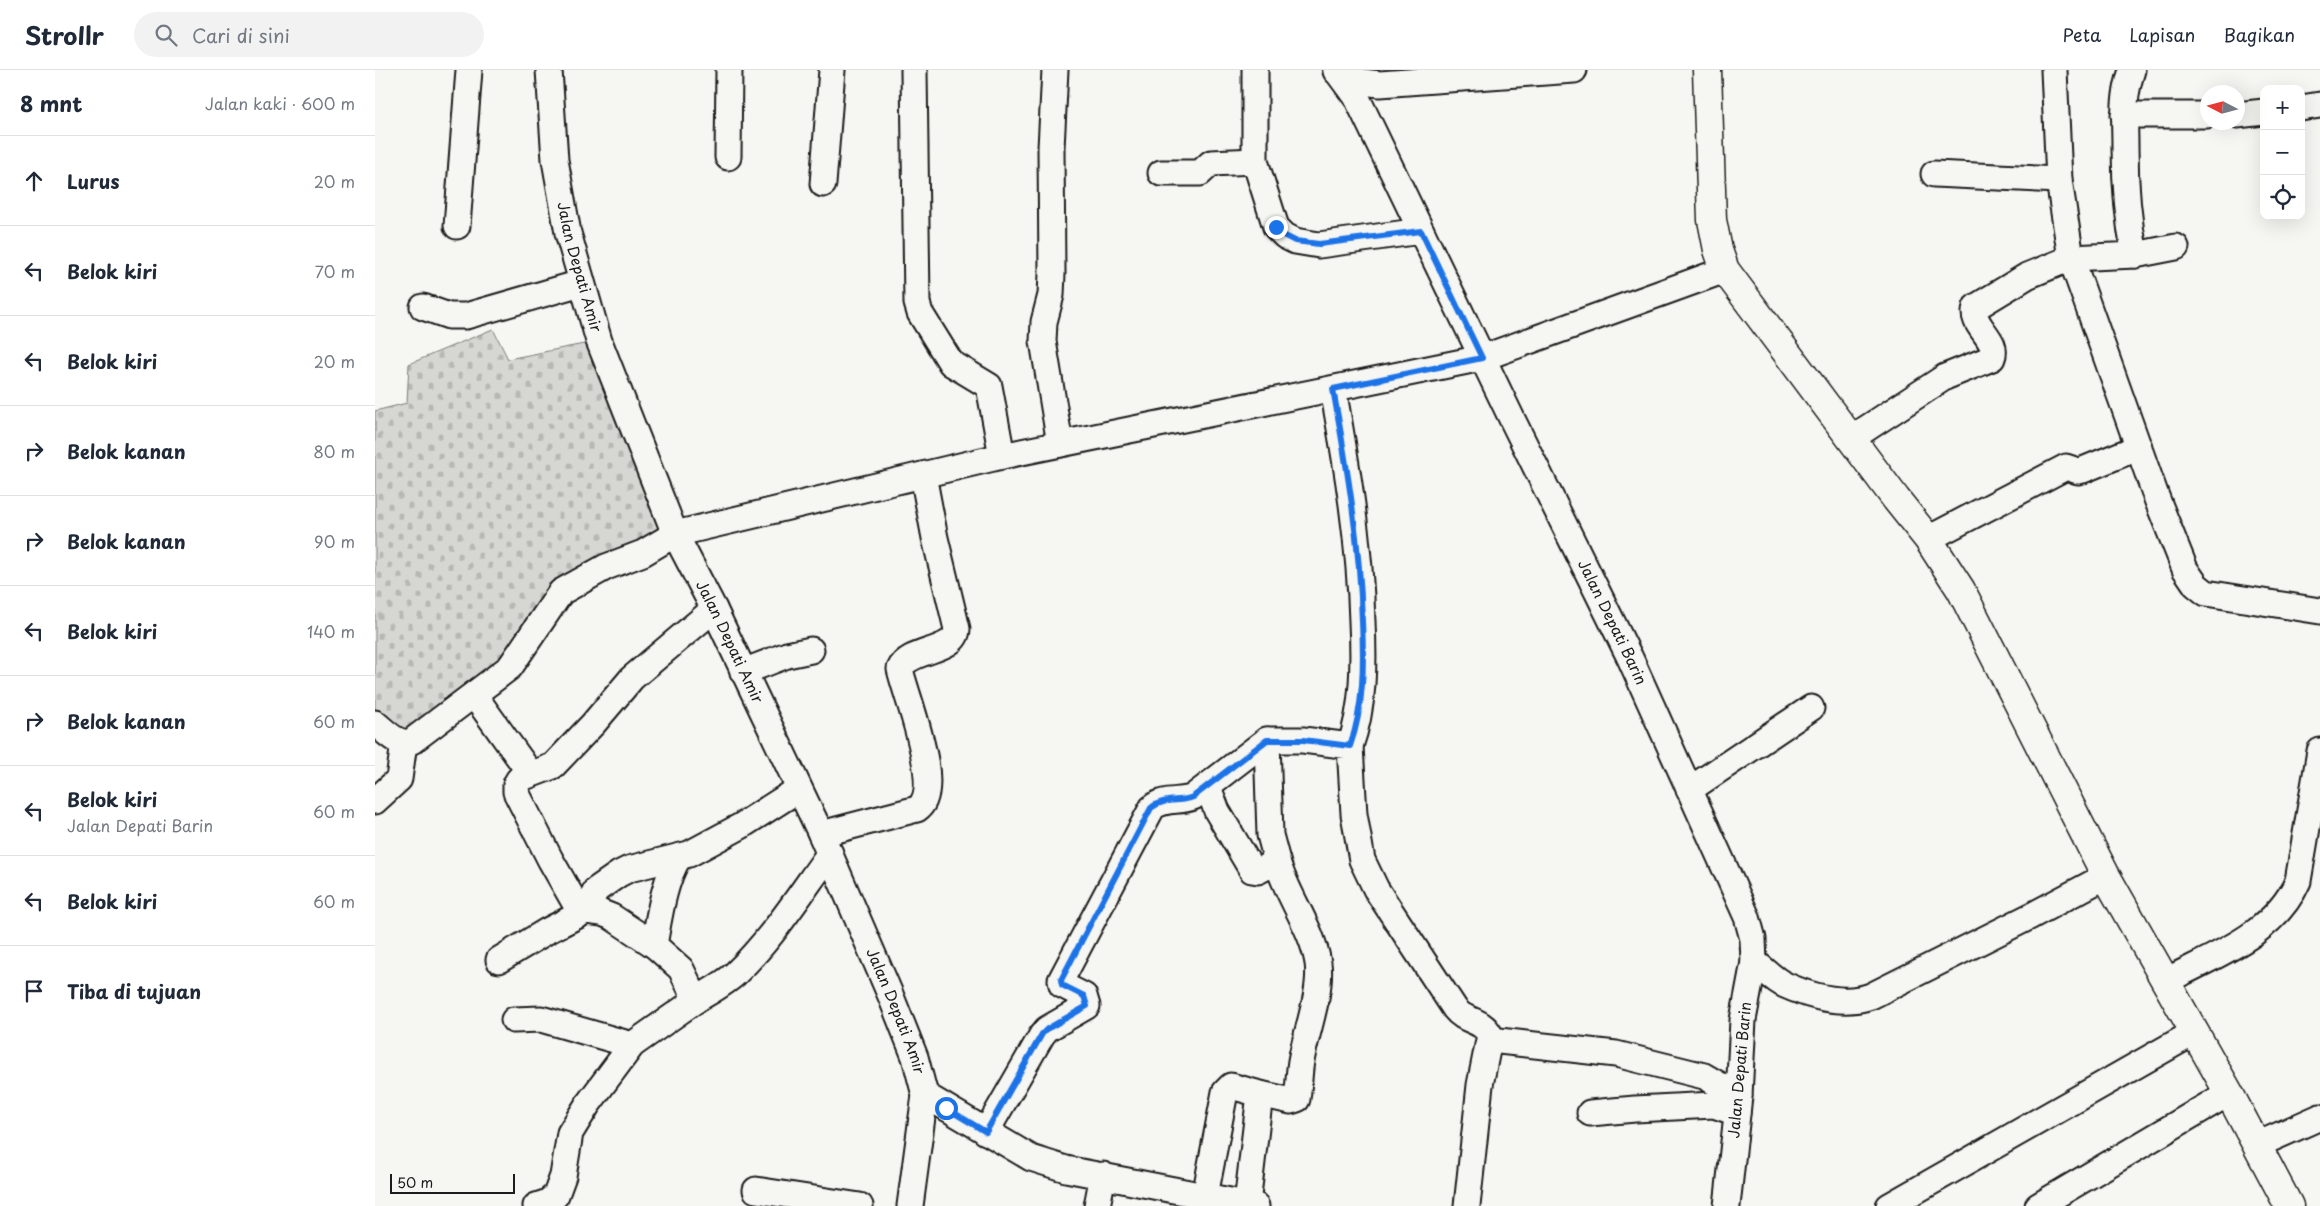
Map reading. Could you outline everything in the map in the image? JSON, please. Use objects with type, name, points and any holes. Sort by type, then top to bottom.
[{"type":"main road","points":[[1707,70],[1712,220],[1718,250],[1725,270],[1928,539],[1961,590],[2106,876],[2229,1093],[2289,1206]]},
{"type":"street","points":[[457,226],[469,70]]},
{"type":"street","name":"Jalan Depati Amir","points":[[549,70],[555,160],[568,233],[599,341],[675,534],[714,609],[826,843],[915,1057],[925,1095],[909,1206]]},
{"type":"street","points":[[728,158],[729,70]]},
{"type":"street","points":[[823,184],[832,70]]},
{"type":"street","points":[[914,70],[917,303],[921,313],[951,362],[989,386],[1002,456]]},
{"type":"street","points":[[1055,70],[1051,148],[1052,274],[1051,295],[1043,322],[1043,341],[1060,444]]},
{"type":"street","points":[[1255,70],[1255,161],[1276,227],[1285,236],[1295,241],[1319,244],[1421,231]]},
{"type":"street","points":[[1336,70],[1362,82],[1380,84],[1574,70]]},
{"type":"street","name":"Jalan Depati Barin","points":[[1336,70],[1358,100],[1482,358],[1630,658],[1747,917],[1753,939],[1754,962],[1730,1102],[1727,1206]]},
{"type":"street","points":[[2053,70],[2059,180],[2071,258],[2185,569],[2199,588],[2216,595],[2320,611]]},
{"type":"street","points":[[2132,70],[2126,90],[2124,115],[2126,204],[2135,254]]},
{"type":"street","points":[[2305,107],[2320,105]]},
{"type":"street","points":[[2245,114],[2260,112]]},
{"type":"street","points":[[2124,115],[2200,115]]},
{"type":"street","points":[[1161,173],[1200,173],[1211,163],[1255,161]]},
{"type":"street","points":[[1933,174],[2059,180]]},
{"type":"street","points":[[1852,438],[1945,377],[1989,361],[1994,354],[1993,348],[1977,320],[1976,307],[2027,276],[2071,258],[2135,254],[2176,247]]},
{"type":"street","points":[[375,723],[393,738],[404,743],[412,741],[511,666],[561,592],[606,567],[643,553],[675,534],[1002,456],[1482,358],[1725,270]]},
{"type":"street","points":[[423,307],[449,316],[466,316],[581,283]]},
{"type":"street","points":[[1333,389],[1350,479],[1361,576],[1364,660],[1357,726],[1350,746],[1354,814],[1360,852],[1376,889],[1451,1005],[1461,1016],[1484,1026],[1490,1034],[1480,1085],[1467,1206]]},
{"type":"street","points":[[1928,539],[2066,467],[2078,471],[2083,470],[2139,447]]},
{"type":"street","points":[[536,1206],[548,1202],[556,1195],[563,1176],[570,1133],[588,1104],[632,1045],[733,976],[773,931],[826,843],[917,809],[923,805],[927,768],[900,669],[907,659],[950,641],[957,633],[957,629],[935,538],[923,475]]},
{"type":"street","points":[[586,912],[575,903],[550,859],[516,792],[516,784],[519,779],[530,773],[553,766],[593,724],[632,678],[714,609]]},
{"type":"street","points":[[743,672],[787,655],[811,650]]},
{"type":"street","points":[[474,695],[530,773]]},
{"type":"street","points":[[1689,790],[1811,708]]},
{"type":"street","points":[[986,1132],[1042,1034],[1047,1029],[1087,1006],[1084,996],[1062,985],[1061,980],[1151,808],[1173,799],[1190,799],[1267,740],[1303,740],[1350,746]]},
{"type":"street","points":[[1205,1196],[1225,1092],[1231,1086],[1291,1101],[1297,1099],[1301,1061],[1318,975],[1318,962],[1314,949],[1298,909],[1282,878],[1270,835],[1267,740]]},
{"type":"street","points":[[375,801],[399,779],[404,743]]},
{"type":"street","points":[[2166,981],[2248,938],[2275,917],[2284,907],[2298,881],[2314,819],[2320,751]]},
{"type":"street","points":[[1208,787],[1217,811],[1252,870],[1258,871],[1277,861]]},
{"type":"street","points":[[586,912],[596,890],[619,874],[629,869],[679,857],[741,826],[799,789]]},
{"type":"street","points":[[654,945],[663,901],[673,866],[679,857]]},
{"type":"street","points":[[1754,962],[1784,984],[1823,997],[1841,1001],[1858,1001],[2031,916],[2106,876]]},
{"type":"street","points":[[499,960],[547,931],[586,912],[602,913],[612,917],[654,945],[681,969],[696,1000]]},
{"type":"street","points":[[513,1020],[541,1020],[632,1045]]},
{"type":"street","points":[[1889,1206],[2195,1032]]},
{"type":"street","points":[[1490,1040],[1616,1054],[1704,1076],[1730,1102]]},
{"type":"street","points":[[2038,1206],[2229,1093]]},
{"type":"street","points":[[925,1095],[1031,1158],[1066,1169],[1251,1205],[1260,1094]]},
{"type":"street","points":[[1590,1113],[1730,1102]]},
{"type":"street","points":[[2257,1145],[2320,1117]]},
{"type":"street","points":[[1097,1206],[1103,1176]]},
{"type":"street","points":[[756,1190],[860,1206]]},
{"type":"green space","points":[[493,329],[508,359],[599,341],[673,526],[604,563],[509,667],[415,738],[375,716],[375,411],[407,403],[409,364]]},
{"type":"route","points":[[946,1108],[986,1132],[1042,1034],[1047,1029],[1087,1006],[1087,999],[1062,985],[1061,980],[1132,841],[1151,808],[1173,799],[1190,799],[1267,740],[1332,742],[1350,746],[1357,726],[1364,660],[1361,576],[1350,479],[1333,389],[1482,358],[1421,231],[1307,244],[1285,236],[1276,227]]}]
